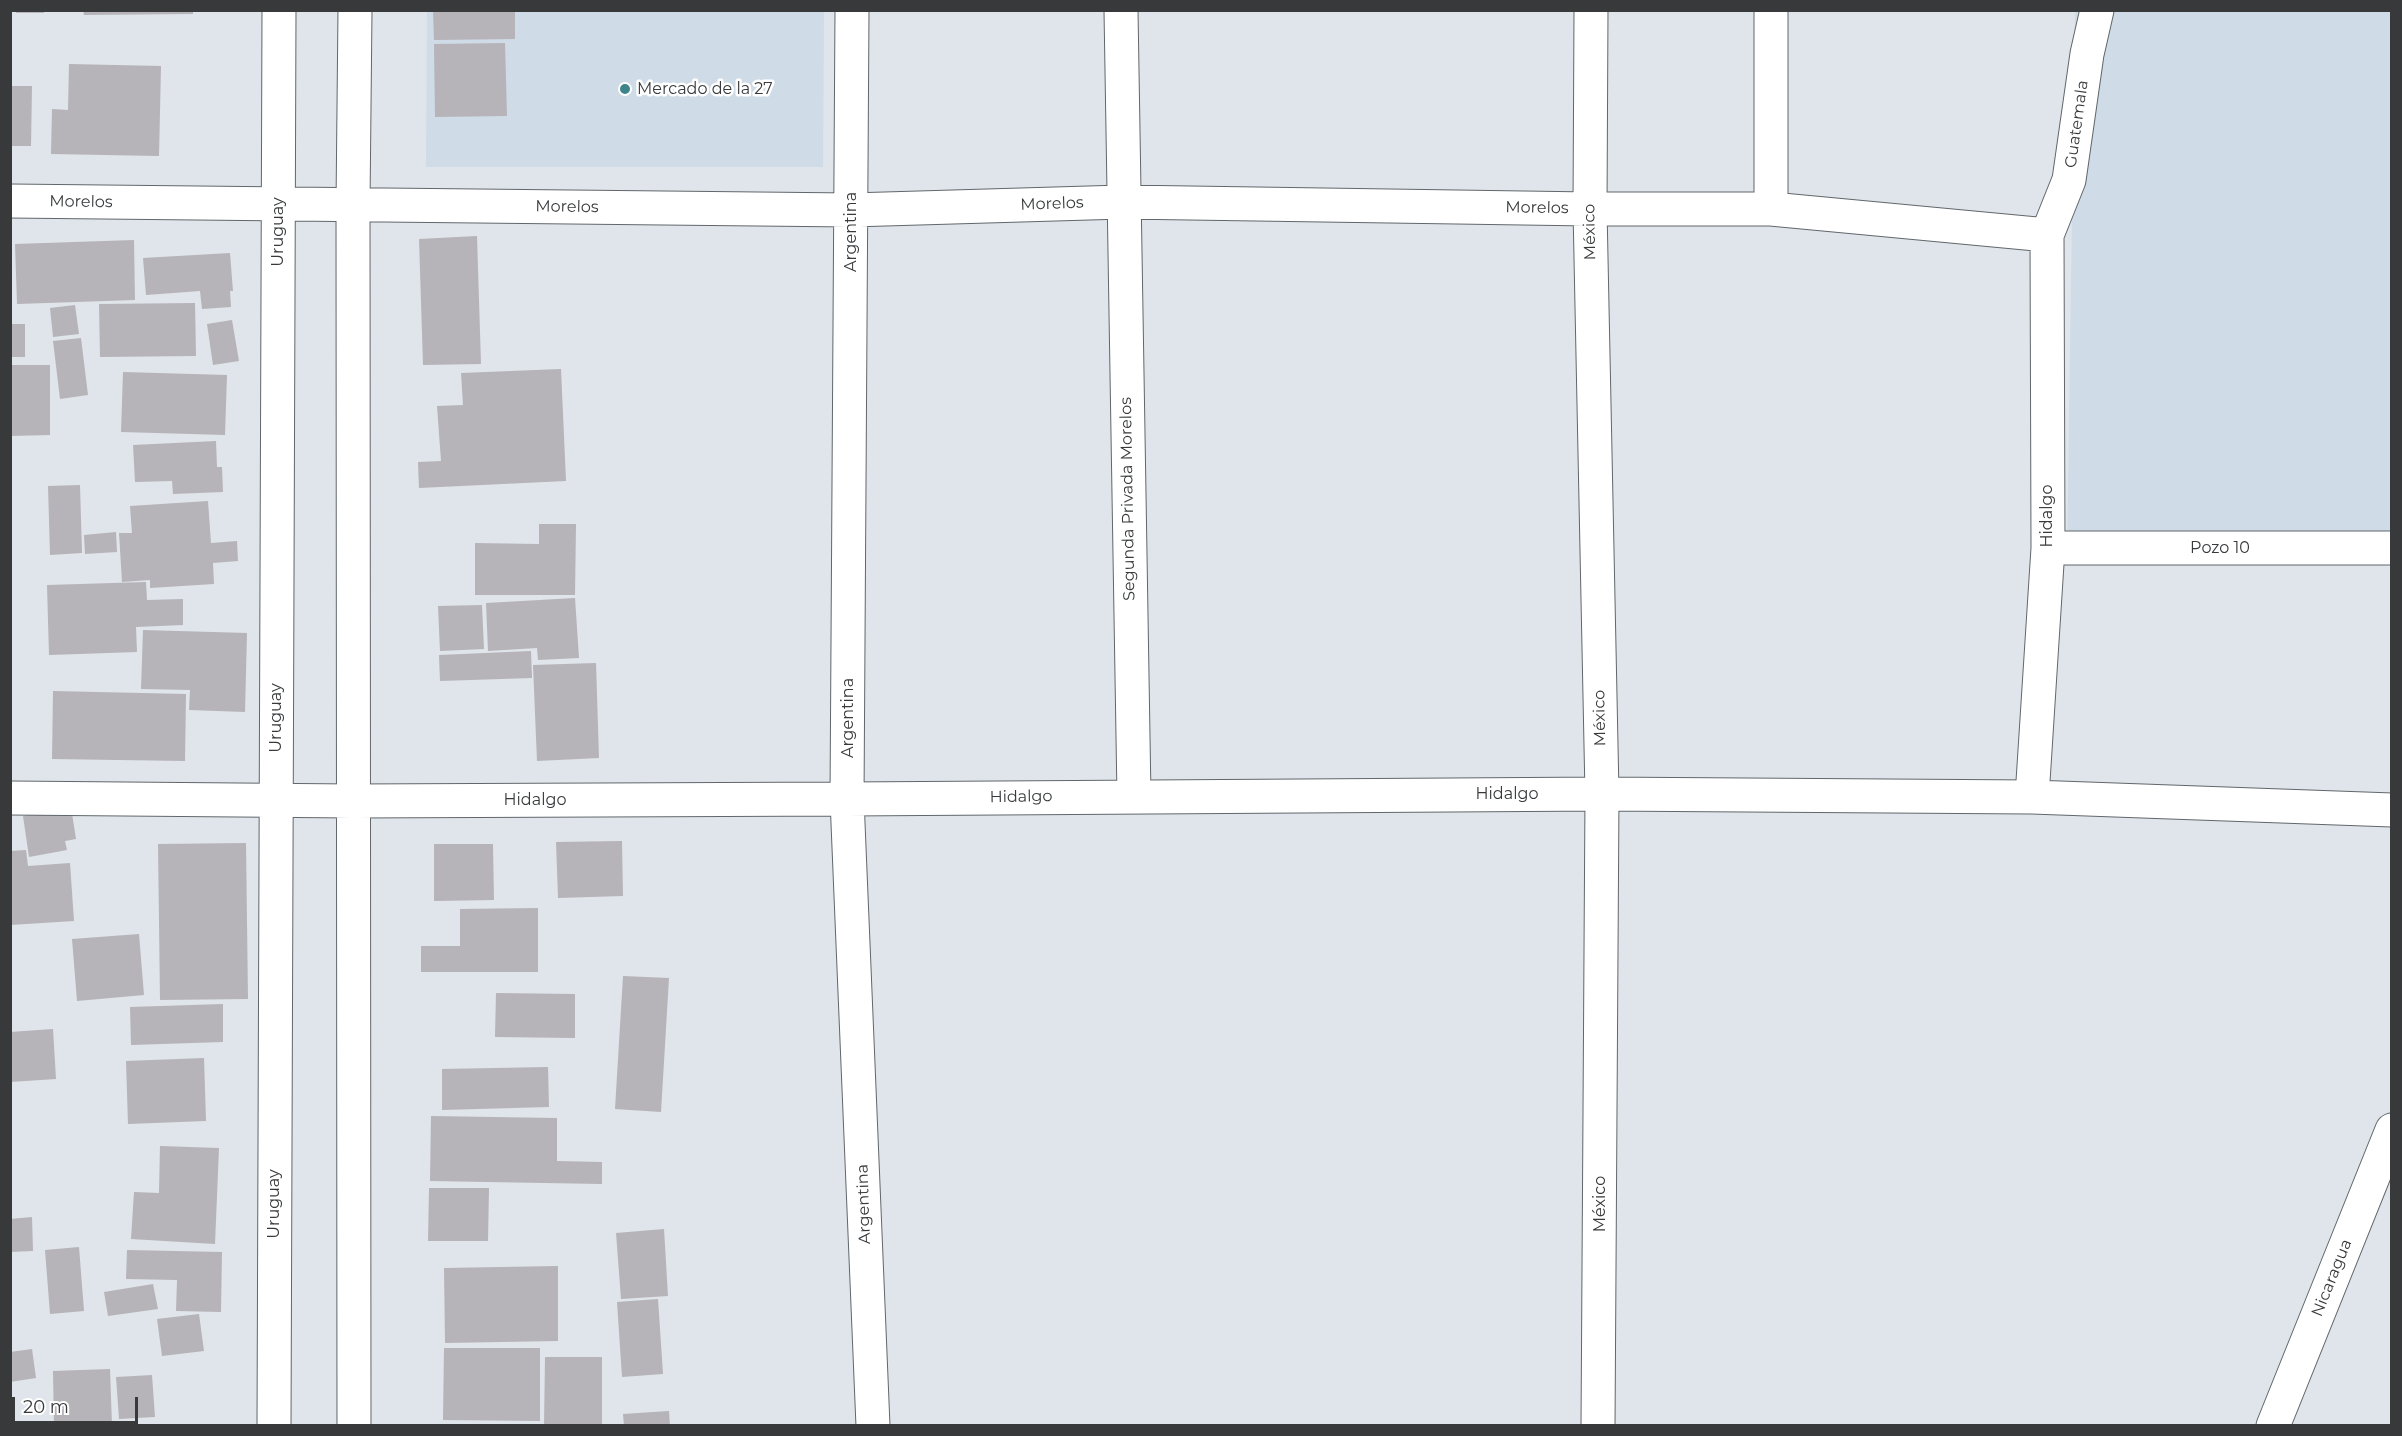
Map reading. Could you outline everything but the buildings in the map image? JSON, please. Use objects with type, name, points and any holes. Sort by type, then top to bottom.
[{"type":"street","name":"Uruguay","points":[[274,1425],[279,10]]},
{"type":"street","points":[[354,1425],[353,205],[355,10]]},
{"type":"street","name":"Argentina","points":[[852,10],[847,799],[873,1425]]},
{"type":"street","points":[[1120,10],[1123,202]]},
{"type":"street","name":"México","points":[[1592,10],[1590,209],[1602,794],[1598,1425]]},
{"type":"street","points":[[1771,10],[1771,209]]},
{"type":"street","name":"Guatemala","points":[[2046,235],[2069,180],[2087,54],[2097,10]]},
{"type":"street","name":"Morelos","points":[[10,201],[851,210],[1123,202],[1590,209],[1771,209],[2046,235]]},
{"type":"street","name":"Segunda Privada Morelos","points":[[1123,202],[1134,796]]},
{"type":"street","name":"Hidalgo","points":[[2032,797],[2048,548],[2046,235]]},
{"type":"street","name":"Pozo 10","points":[[2048,548],[2391,548]]},
{"type":"street","name":"Hidalgo","points":[[10,798],[353,801],[1602,794],[2032,797],[2391,810]]},
{"type":"street","name":"Nicaragua","points":[[2273,1425],[2391,1130]]},
{"type":"shaded area","name":"Mercado de la 27","points":[[427,11],[824,11],[823,167],[426,167]]},
{"type":"shaded area","points":[[2075,11],[2391,11],[2391,560],[2067,558]]},
{"type":"place","name":"Mercado de la 27","points":[[625,89]]}]
